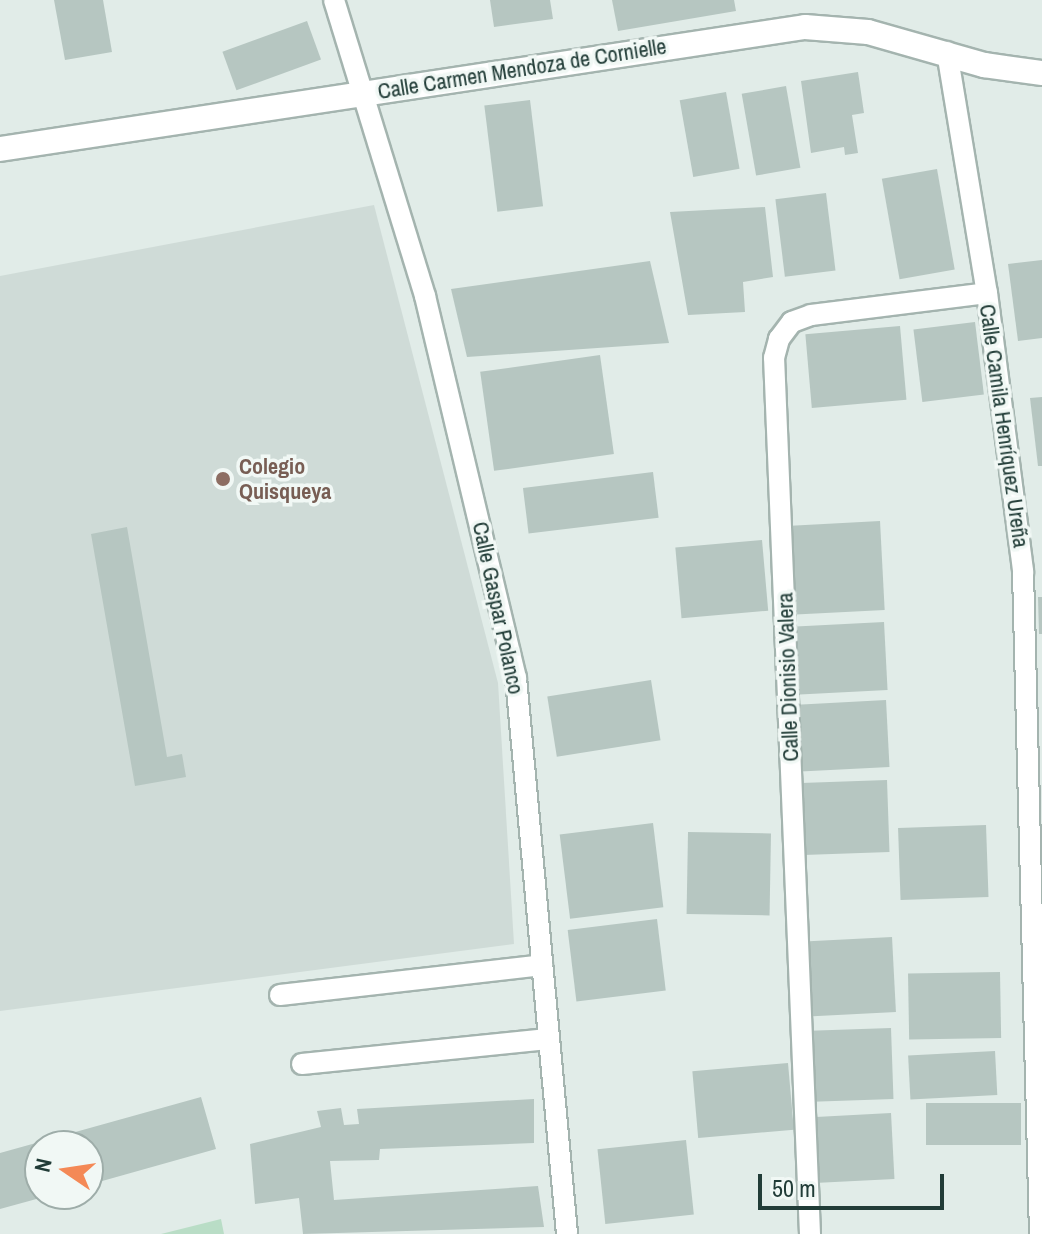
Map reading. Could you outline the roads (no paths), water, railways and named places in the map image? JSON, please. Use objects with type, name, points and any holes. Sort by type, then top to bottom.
[{"type":"street","name":"Calle Gaspar Polanco","points":[[334,0],[365,94],[432,325],[516,678],[567,1234]]},
{"type":"street","name":"Calle Carmen Mendoza de Cornielle","points":[[0,149],[805,27],[868,32],[984,65],[1042,73]]},
{"type":"street","name":"Calle Camila Henríquez Ureña","points":[[947,52],[1033,571],[1040,1234]]},
{"type":"street","name":"Calle Dionisio Valera","points":[[810,1234],[774,358],[779,339],[792,322],[811,315],[987,293]]},
{"type":"street","points":[[280,995],[542,965]]},
{"type":"street","points":[[302,1064],[548,1039]]},
{"type":"place","name":"Colegio Quisqueya","points":[[223,479]]}]
